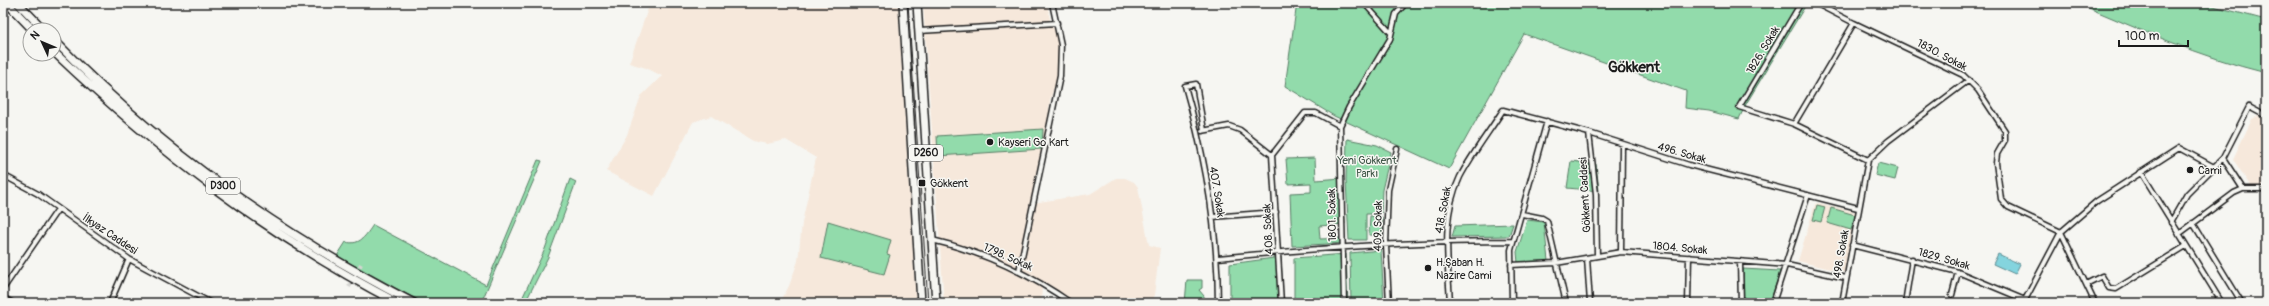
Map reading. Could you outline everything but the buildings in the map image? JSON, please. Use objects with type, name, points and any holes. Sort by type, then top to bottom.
[{"type":"highway","points":[[7,3],[25,22]]},
{"type":"highway","points":[[18,3],[36,22]]},
{"type":"highway","name":"D260","points":[[903,3],[921,303]]},
{"type":"highway","name":"D260","points":[[917,3],[936,303]]},
{"type":"highway","name":"D300","points":[[62,48],[116,100],[211,177],[340,263],[414,303]]},
{"type":"highway","name":"D300","points":[[62,60],[111,106],[206,183],[260,222],[329,265],[398,303]]},
{"type":"street","points":[[1019,271],[1060,76],[1061,45],[1052,3]]},
{"type":"street","points":[[1364,3],[1391,33]]},
{"type":"street","points":[[1198,132],[1229,126],[1240,130],[1272,155],[1305,113],[1316,113],[1340,126],[1349,107],[1390,39],[1396,14],[1406,3]]},
{"type":"street","name":"1826. Sokak","points":[[1794,124],[1739,107],[1801,3]]},
{"type":"street","name":"1830. Sokak","points":[[1815,3],[1854,23],[1953,68],[1969,80],[1982,96],[2005,131],[2005,140],[1996,163],[2002,201],[2008,207],[2061,232]]},
{"type":"street","points":[[919,31],[1057,23]]},
{"type":"street","points":[[1854,23],[1794,124],[1868,160],[1888,141],[1969,80]]},
{"type":"street","name":"407. Sokak","points":[[1204,130],[1196,84],[1185,86],[1198,132],[1212,217],[1218,258],[1218,303]]},
{"type":"street","points":[[2171,222],[2187,194],[2223,158],[2249,107],[2266,116]]},
{"type":"street","name":"496. Sokak","points":[[1504,110],[1589,132],[1689,165],[1858,208]]},
{"type":"street","name":"418. Sokak","points":[[1450,303],[1446,241],[1451,207],[1458,183],[1504,110]]},
{"type":"street","points":[[1512,303],[1511,265],[1513,242],[1547,121]]},
{"type":"street","name":"1801. Sokak","points":[[1340,126],[1344,303]]},
{"type":"street","name":"Gökkent Caddesi","points":[[1589,132],[1596,194],[1597,256]]},
{"type":"street","points":[[1621,252],[1622,144]]},
{"type":"street","points":[[2025,302],[2061,232],[2097,201],[2179,148],[2214,167]]},
{"type":"street","name":"409. Sokak","points":[[1389,303],[1386,245],[1388,190],[1397,149]]},
{"type":"street","name":"408. Sokak","points":[[1272,155],[1281,303]]},
{"type":"street","points":[[2223,158],[2243,189]]},
{"type":"street","name":"498. Sokak","points":[[1842,303],[1858,208],[1868,160]]},
{"type":"street","points":[[2142,172],[2171,222],[2222,303]]},
{"type":"street","name":"İlkyaz Caddesi","points":[[3,175],[28,188],[129,259],[211,303]]},
{"type":"street","points":[[2179,234],[2234,193],[2243,189],[2266,189]]},
{"type":"street","points":[[1773,303],[1787,265],[1808,195]]},
{"type":"street","points":[[3,289],[58,209]]},
{"type":"street","points":[[1212,217],[1276,212]]},
{"type":"street","points":[[1522,214],[1542,218],[1547,221],[1566,303]]},
{"type":"street","points":[[2193,223],[2242,303]]},
{"type":"street","points":[[2061,232],[2095,303]]},
{"type":"street","name":"1798. Sokak","points":[[932,240],[984,255],[1019,271],[1071,303]]},
{"type":"street","points":[[1218,258],[1278,252],[1446,241],[1513,242]]},
{"type":"street","name":"1829. Sokak","points":[[1852,245],[1912,259],[1958,272],[2025,302]]},
{"type":"street","points":[[2086,284],[2102,276],[2109,288],[2116,289],[2186,246]]},
{"type":"street","name":"1804. Sokak","points":[[1511,265],[1556,263],[1621,252],[1787,265],[1846,278]]},
{"type":"street","points":[[1587,258],[1590,303]]},
{"type":"street","points":[[1688,303],[1689,258]]},
{"type":"street","points":[[110,303],[129,259]]},
{"type":"street","points":[[1905,303],[1912,259]]},
{"type":"street","points":[[1740,262],[1741,303]]},
{"type":"street","points":[[1952,295],[1958,272]]},
{"type":"street","points":[[3,298],[13,303]]},
{"type":"shaded area","points":[[650,3],[898,3],[916,303],[785,303],[781,301],[789,286],[798,261],[802,223],[816,158],[786,140],[767,144],[753,141],[711,116],[693,122],[654,196],[606,171],[627,135],[641,96],[662,76],[646,68],[629,63]]},
{"type":"shaded area","points":[[923,3],[1047,3],[1050,19],[1059,42],[1058,75],[1050,100],[1048,123],[1036,174],[1033,203],[1090,194],[1116,178],[1125,178],[1134,182],[1138,187],[1149,245],[1160,248],[1153,303],[1070,303],[1042,287],[1041,303],[944,303]]},
{"type":"shaded area","points":[[2258,116],[2266,121],[2266,187],[2251,187],[2233,159],[2252,119]]},
{"type":"shaded area","points":[[1819,203],[1856,212],[1857,215],[1847,273],[1798,261],[1815,204]]},
{"type":"green space","points":[[1297,3],[1807,3],[1746,104],[1739,119],[1709,111],[1685,108],[1686,91],[1524,34],[1449,169],[1334,116],[1285,86]]},
{"type":"green space","points":[[2077,3],[2202,3],[2266,20],[2266,73],[2194,51]]},
{"type":"green space","name":"Kayseri Go Kart","points":[[1043,129],[1042,149],[938,156],[937,136]]},
{"type":"green space","name":"Yeni Gökkent Parkı","points":[[1347,139],[1377,145],[1391,152],[1382,190],[1381,214],[1366,214],[1366,240],[1349,240],[1346,181]]},
{"type":"green space","points":[[1315,158],[1316,180],[1343,178],[1345,224],[1319,226],[1320,239],[1345,238],[1345,243],[1292,246],[1290,193],[1311,192],[1311,183],[1288,184],[1286,159]]},
{"type":"green space","points":[[538,160],[542,161],[481,303],[423,303],[337,256],[346,242],[351,243],[359,241],[365,236],[373,225],[486,285]]},
{"type":"green space","points":[[1571,161],[1596,164],[1599,191],[1567,188]]},
{"type":"green space","points":[[1878,163],[1898,168],[1895,180],[1875,175]]},
{"type":"green space","points":[[570,179],[576,182],[548,257],[525,303],[520,303],[545,249]]},
{"type":"green space","points":[[1817,205],[1825,207],[1821,222],[1813,220]]},
{"type":"green space","points":[[1831,208],[1855,215],[1851,230],[1827,223]]},
{"type":"green space","points":[[1370,216],[1382,217],[1382,235],[1369,235]]},
{"type":"green space","points":[[1527,220],[1544,222],[1548,261],[1518,263],[1517,252]]},
{"type":"green space","points":[[828,221],[891,240],[887,254],[890,255],[884,274],[821,258]]},
{"type":"green space","points":[[1513,224],[1509,236],[1452,237],[1455,226]]},
{"type":"green space","points":[[1381,250],[1384,303],[1351,303],[1350,253]]},
{"type":"green space","points":[[1346,254],[1348,303],[1294,303],[1294,258]]},
{"type":"green space","points":[[1281,257],[1283,303],[1230,303],[1230,264]]},
{"type":"green space","points":[[1743,269],[1780,271],[1770,303],[1744,303]]},
{"type":"green space","points":[[1187,280],[1202,280],[1202,288],[1199,290],[1204,296],[1204,303],[1185,303]]},
{"type":"water","points":[[1998,254],[2020,264],[2015,274],[1993,264]]},
{"type":"tunnel","points":[[357,272],[361,264]]},
{"type":"tunnel","points":[[349,287],[354,278]]},
{"type":"tram line","points":[[908,3],[928,303]]},
{"type":"place","name":"Kayseri Go Kart","points":[[990,142]]},
{"type":"place","name":"Cami","points":[[2190,170]]},
{"type":"place","name":"Gökkent","points":[[922,183]]},
{"type":"place","name":"H.Şaban H. Nazire Cami","points":[[1428,268]]},
{"type":"district","name":"Gökkent","points":[[1634,67]]}]
